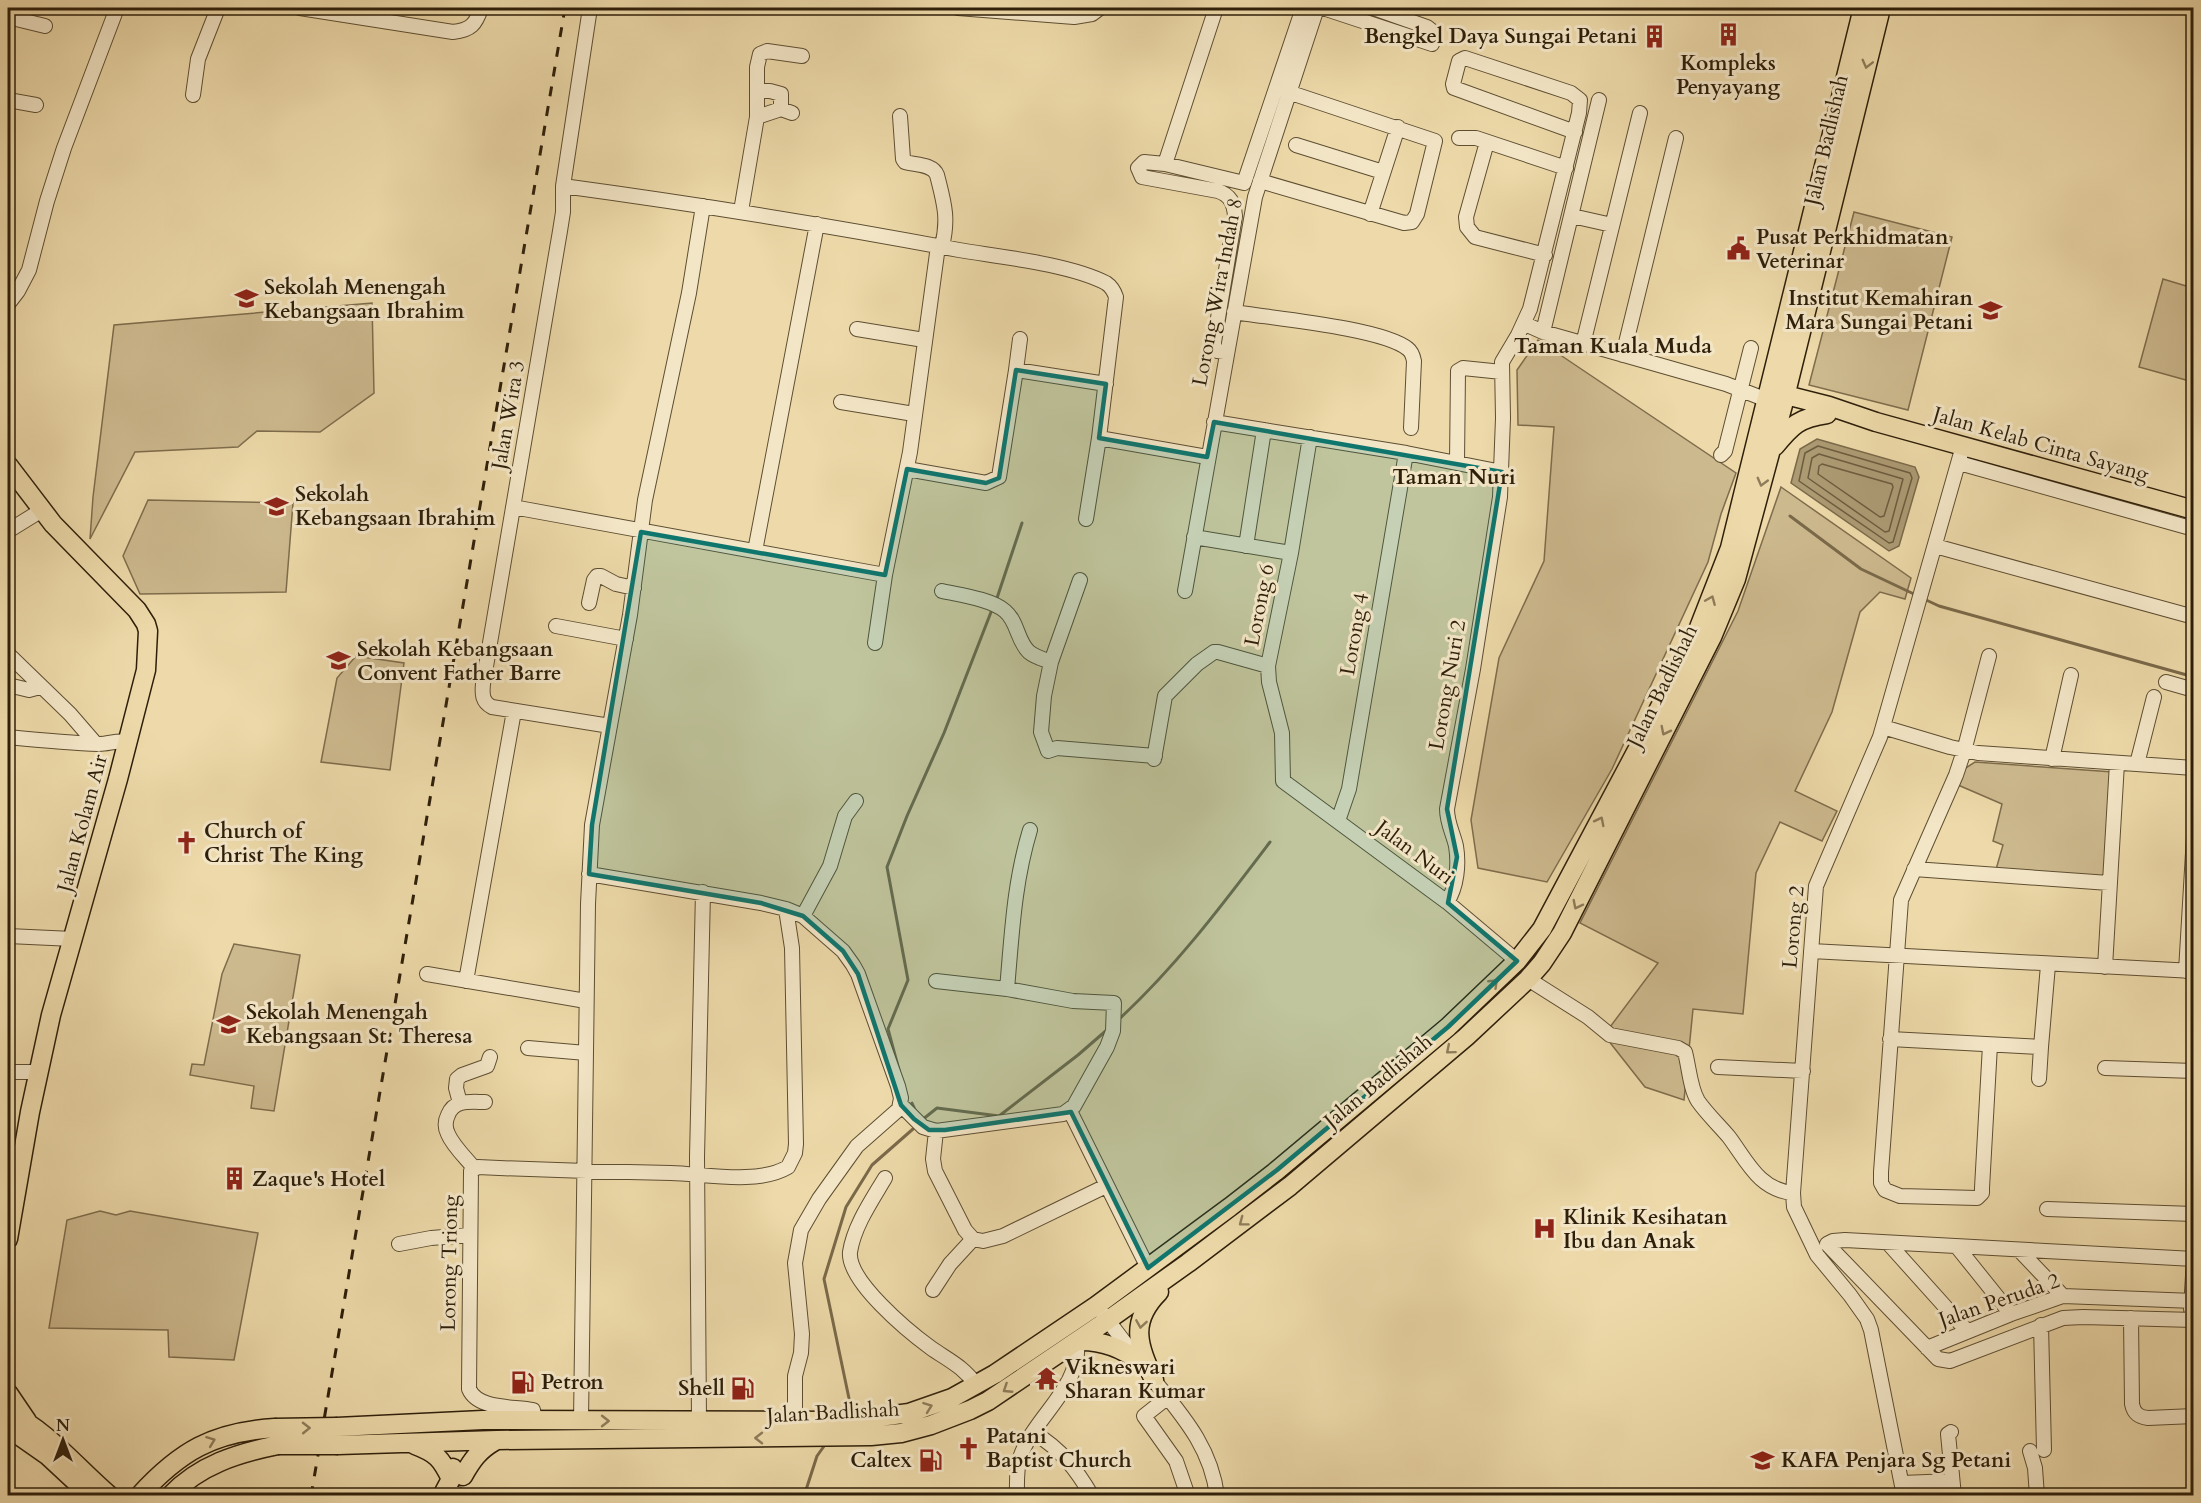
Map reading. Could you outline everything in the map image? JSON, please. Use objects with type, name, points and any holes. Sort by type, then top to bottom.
[{"type":"main road","name":"Jalan Badlishah","points":[[276,1437],[340,1433],[435,1422],[535,1420],[795,1422],[839,1438],[900,1433],[932,1425],[970,1410],[1008,1388],[1188,1263],[1290,1186],[1466,1037],[1528,979],[1562,933],[1685,676],[1730,548],[1776,398],[1863,8]]},
{"type":"main road","name":"Jalan Badlishah","points":[[340,1433],[408,1443],[820,1430],[850,1420],[909,1413],[952,1398],[1004,1369],[1148,1268],[1277,1170],[1448,1027],[1517,961],[1535,940],[1685,676],[1724,612],[1736,579],[1770,452],[1776,398],[1794,363],[1881,8]]},
{"type":"main road","points":[[1770,452],[1793,425],[1828,410],[1805,391],[1794,363]]},
{"type":"main road","name":"Jalan Kelab Cinta Sayang","points":[[1776,398],[1876,422],[1961,454],[2193,510]]},
{"type":"main road","name":"Jalan Kolam Air","points":[[8,465],[42,510],[95,569],[137,610],[146,624],[148,640],[146,670],[51,1015],[38,1072],[8,1239]]},
{"type":"main road","points":[[1154,1380],[1142,1350],[1139,1324],[1143,1311],[1151,1299],[1188,1263]]},
{"type":"main road","points":[[1077,1341],[1096,1342],[1115,1347],[1140,1362]]},
{"type":"main road","points":[[8,1393],[27,1421],[69,1457],[100,1493]]},
{"type":"main road","points":[[8,1412],[27,1421]]},
{"type":"main road","points":[[458,1440],[479,1430],[541,1428],[560,1420]]},
{"type":"main road","points":[[8,1428],[100,1493],[156,1487],[178,1458],[203,1444],[239,1432],[276,1437]]},
{"type":"main road","points":[[340,1433],[443,1431],[458,1440]]},
{"type":"main road","points":[[170,1496],[194,1475],[217,1462],[252,1450],[276,1437]]},
{"type":"main road","points":[[454,1489],[458,1440]]},
{"type":"main road","points":[[454,1489],[474,1456],[497,1440]]},
{"type":"main road","points":[[408,1443],[436,1454],[443,1462],[454,1489]]},
{"type":"main road","points":[[139,1496],[188,1470],[208,1462],[217,1462]]},
{"type":"street","points":[[8,304],[29,270],[64,148],[117,8]]},
{"type":"street","points":[[193,94],[198,59],[218,8]]},
{"type":"street","points":[[300,8],[453,32],[473,26],[481,8]]},
{"type":"street","name":"Jalan Wira 3","points":[[590,8],[563,186],[560,231],[482,696],[487,704],[514,711],[610,726]]},
{"type":"street","points":[[958,8],[1030,10],[1082,16],[1092,14],[1100,8]]},
{"type":"street","points":[[1165,164],[1216,8]]},
{"type":"street","points":[[1244,183],[1303,8]]},
{"type":"street","name":"Lorong Wira Indah 8","points":[[1185,591],[1259,184],[1317,8]]},
{"type":"street","points":[[1323,8],[1432,44],[1432,31],[1427,27],[1373,8]]},
{"type":"street","points":[[8,17],[45,26]]},
{"type":"street","points":[[741,211],[757,117],[758,58],[762,52],[802,56]]},
{"type":"street","name":"Lorong Nuri 2","points":[[1447,902],[1455,882],[1457,857],[1456,846],[1447,821],[1448,798],[1473,669],[1502,472],[1504,357],[1525,324],[1545,255],[1575,132],[1580,105],[1577,96],[1465,58],[1459,61],[1454,88],[1575,132]]},
{"type":"street","points":[[757,117],[787,111],[780,94],[758,91]]},
{"type":"street","points":[[1227,352],[1217,351],[1214,342],[1235,216],[1232,201],[1218,190],[1147,179],[1140,176],[1138,168],[1144,162],[1165,164],[1244,183],[1259,184],[1409,223],[1417,214],[1435,141],[1288,92]]},
{"type":"street","points":[[8,100],[36,105]]},
{"type":"street","points":[[1543,332],[1599,100]]},
{"type":"street","points":[[1583,344],[1640,114]]},
{"type":"street","points":[[875,643],[885,575],[907,469],[924,340],[940,246],[946,226],[946,214],[935,171],[905,162],[903,159],[900,116]]},
{"type":"street","points":[[1370,214],[1398,127]]},
{"type":"street","points":[[1459,138],[1476,138],[1566,168]]},
{"type":"street","points":[[1623,355],[1676,138]]},
{"type":"street","points":[[1487,142],[1466,217],[1468,230],[1475,237],[1545,255]]},
{"type":"street","points":[[1296,145],[1383,172]]},
{"type":"street","points":[[563,186],[741,211],[1049,266],[1089,277],[1111,287],[1116,297],[1099,438],[1086,519]]},
{"type":"street","points":[[581,1420],[586,1001],[592,825],[626,639],[650,478],[689,293],[703,206]]},
{"type":"street","points":[[1572,216],[1612,225]]},
{"type":"street","points":[[755,551],[817,225]]},
{"type":"street","points":[[1234,312],[1364,333],[1405,347],[1413,355],[1414,361],[1411,428]]},
{"type":"street","points":[[1525,324],[1583,344],[1776,398]]},
{"type":"street","points":[[857,329],[924,340]]},
{"type":"street","points":[[907,469],[986,483],[999,477],[1020,339]]},
{"type":"street","points":[[1721,454],[1725,451],[1751,348]]},
{"type":"street","points":[[1457,462],[1458,371],[1463,368],[1502,372]]},
{"type":"street","points":[[1016,370],[1106,384]]},
{"type":"street","points":[[841,402],[914,414]]},
{"type":"street","points":[[1214,422],[1406,453],[1502,472]]},
{"type":"street","points":[[1246,546],[1264,430]]},
{"type":"street","name":"Lorong 6","points":[[1283,781],[1282,733],[1269,682],[1268,666],[1291,553],[1310,437]]},
{"type":"street","points":[[1099,438],[1208,457]]},
{"type":"street","name":"Lorong 4","points":[[1338,821],[1344,808],[1351,778],[1406,453]]},
{"type":"street","points":[[1961,454],[2193,529]]},
{"type":"street","name":"Lorong 2","points":[[1903,1489],[1867,1319],[1820,1260],[1794,1207],[1793,1193],[1816,886],[1883,727],[1961,454]]},
{"type":"street","points":[[513,507],[885,575]]},
{"type":"street","points":[[8,531],[42,510]]},
{"type":"street","points":[[1194,537],[1291,553]]},
{"type":"street","points":[[1935,546],[2193,617]]},
{"type":"street","points":[[589,603],[597,576],[634,588]]},
{"type":"street","points":[[1080,580],[1051,662],[1041,720],[1041,732],[1048,751],[1057,748],[1155,757],[1165,696],[1197,664],[1214,652],[1218,652],[1268,666]]},
{"type":"street","points":[[942,591],[994,605],[1010,615],[1028,652],[1051,662]]},
{"type":"street","points":[[556,626],[626,639]]},
{"type":"street","points":[[8,654],[102,744],[114,752],[125,748]]},
{"type":"street","points":[[1989,656],[1956,775],[1901,900],[1881,1183],[1890,1194],[1980,1197],[1990,1045]]},
{"type":"street","points":[[2052,759],[2071,675]]},
{"type":"street","points":[[2166,682],[2193,690]]},
{"type":"street","points":[[8,686],[29,690],[40,687]]},
{"type":"street","points":[[2137,764],[2154,698]]},
{"type":"street","points":[[466,981],[514,711]]},
{"type":"street","points":[[1883,727],[1964,751],[2193,768]]},
{"type":"street","points":[[8,737],[102,744]]},
{"type":"street","points":[[2105,967],[2117,763]]},
{"type":"street","name":"Jalan Nuri","points":[[1283,781],[1447,902],[1517,961]]},
{"type":"street","points":[[803,916],[830,866],[845,816],[856,801]]},
{"type":"street","points":[[1006,989],[1016,887],[1030,830]]},
{"type":"street","points":[[1811,951],[2190,971],[2193,836]]},
{"type":"street","points":[[1914,869],[2109,883]]},
{"type":"street","points":[[589,874],[702,892],[786,909],[803,916],[843,951],[858,975],[898,1086],[901,1105],[922,1127],[936,1131],[1045,1118],[1070,1111],[1102,1058],[1113,1030],[1114,1008],[1006,989],[936,981]]},
{"type":"street","points":[[699,1421],[698,1175],[702,892]]},
{"type":"street","name":"Lorong Triong","points":[[535,1420],[533,1410],[500,1406],[478,1400],[469,1389],[471,1174],[474,1168],[747,1176],[773,1174],[788,1167],[795,1153],[792,948],[786,909]]},
{"type":"street","points":[[8,936],[73,939]]},
{"type":"street","points":[[2039,1079],[2048,964]]},
{"type":"street","points":[[427,974],[586,1001]]},
{"type":"street","points":[[1528,979],[1588,1017],[1610,1035],[1678,1048],[1685,1052],[1698,1101],[1734,1144],[1748,1168],[1775,1189],[1793,1193]]},
{"type":"street","points":[[1890,1039],[2041,1047]]},
{"type":"street","points":[[528,1048],[586,1053]]},
{"type":"street","points":[[460,1103],[456,1088],[457,1079],[487,1065],[490,1058]]},
{"type":"street","points":[[1718,1067],[1803,1071]]},
{"type":"street","points":[[2105,1068],[2193,1071]]},
{"type":"street","points":[[8,1072],[38,1072]]},
{"type":"street","points":[[474,1168],[447,1133],[446,1123],[450,1110],[460,1103],[485,1102]]},
{"type":"street","points":[[795,1422],[795,1376],[801,1353],[802,1334],[795,1263],[801,1230],[819,1199],[857,1146],[897,1112],[901,1105]]},
{"type":"street","points":[[1070,1111],[1148,1268]]},
{"type":"street","points":[[936,1131],[933,1158],[935,1171],[965,1230],[973,1239],[983,1241],[1003,1236],[1106,1186]]},
{"type":"street","points":[[885,1178],[860,1223],[850,1253],[851,1265],[857,1277],[898,1323],[932,1349],[960,1366],[976,1385]]},
{"type":"street","points":[[2047,1209],[2193,1214]]},
{"type":"street","points":[[399,1244],[444,1236],[470,1235]]},
{"type":"street","points":[[933,1290],[950,1264],[973,1239]]},
{"type":"street","points":[[1845,1240],[1888,1243],[2193,1259],[2192,1320],[2072,1317],[2041,1325],[1950,1361],[1938,1359],[1827,1244],[1845,1240]]},
{"type":"street","points":[[1888,1243],[1967,1331]]},
{"type":"street","points":[[1958,1248],[2011,1314]]},
{"type":"street","points":[[2020,1251],[2062,1296]]},
{"type":"street","name":"Jalan Peruda 2","points":[[1927,1348],[2062,1296],[2192,1301]]},
{"type":"street","points":[[1096,1306],[1190,1425],[1214,1475],[1217,1496]]},
{"type":"street","points":[[2131,1318],[2132,1404],[2135,1413],[2142,1418],[2193,1416]]},
{"type":"street","points":[[2037,1496],[2035,1468],[2041,1325]]},
{"type":"street","points":[[1017,1496],[1021,1455],[1071,1377],[1077,1358],[1077,1341]]},
{"type":"street","points":[[1168,1397],[1144,1416],[1176,1461],[1188,1496]]},
{"type":"street","points":[[1951,1432],[1948,1434],[1954,1496]]},
{"type":"street","points":[[1034,1433],[1057,1448],[1067,1458],[1092,1496]]},
{"type":"street","points":[[1903,1489],[1952,1481]]},
{"type":"highlighted area","points":[[1016,370],[1106,384],[1099,438],[1207,457],[1214,422],[1502,472],[1447,809],[1457,857],[1448,903],[1517,961],[1448,1027],[1277,1170],[1148,1268],[1071,1112],[945,1130],[929,1130],[914,1119],[901,1105],[858,974],[843,951],[803,916],[761,903],[589,874],[592,825],[641,532],[885,575],[907,469],[986,483],[999,478]]},
{"type":"shaded area","points":[[1854,212],[1952,237],[1908,410],[1809,385]]},
{"type":"shaded area","points":[[2163,279],[2193,288],[2193,382],[2139,367]]},
{"type":"shaded area","points":[[372,303],[374,393],[320,432],[257,431],[238,447],[135,452],[90,539],[114,325]]},
{"type":"shaded area","points":[[1538,340],[1736,473],[1721,514],[1708,562],[1612,769],[1547,882],[1478,868],[1471,820],[1499,658],[1544,561],[1554,427],[1518,425],[1517,370]]},
{"type":"shaded area","points":[[1781,487],[1911,578],[1905,599],[1880,592],[1860,612],[1832,712],[1795,791],[1837,811],[1822,841],[1780,822],[1756,873],[1743,1014],[1693,1009],[1684,1100],[1645,1087],[1604,1035],[1658,963],[1580,923],[1738,611]]},
{"type":"shaded area","points":[[148,500],[293,503],[286,592],[140,594],[123,556]]},
{"type":"shaded area","points":[[356,656],[404,663],[390,770],[321,762],[337,678]]},
{"type":"shaded area","points":[[1975,762],[2113,772],[2105,880],[1995,873],[2003,845],[1993,841],[2002,804],[1958,785],[1964,769]]},
{"type":"shaded area","points":[[234,944],[300,955],[274,1111],[251,1108],[254,1086],[190,1075],[192,1064],[204,1065],[222,974]]},
{"type":"shaded area","points":[[100,1211],[116,1215],[130,1211],[258,1233],[234,1360],[169,1357],[168,1330],[49,1328],[67,1220]]},
{"type":"water","points":[[1817,439],[1915,467],[1919,477],[1899,546],[1889,551],[1791,483],[1800,449]]},
{"type":"waterway","points":[[1790,516],[1861,569],[1916,595]]},
{"type":"waterway","points":[[996,601],[1022,523]]},
{"type":"waterway","points":[[1924,599],[1939,606],[2194,677]]},
{"type":"waterway","points":[[899,1070],[888,1029],[908,980],[887,867],[944,733],[993,607]]},
{"type":"waterway","points":[[1117,1021],[1179,957],[1270,842]]},
{"type":"waterway","points":[[922,1120],[937,1108],[999,1116],[1108,1029]]},
{"type":"waterway","points":[[912,1103],[916,1112]]},
{"type":"waterway","points":[[846,1415],[851,1408],[824,1279],[846,1207],[872,1165],[913,1129]]},
{"type":"waterway","points":[[804,1496],[817,1456],[827,1442]]},
{"type":"railway","points":[[311,1496],[565,8]]},
{"type":"place","name":"Kompleks Penyayang","points":[[1728,35]]},
{"type":"place","name":"Bengkel Daya Sungai Petani","points":[[1655,36]]},
{"type":"place","name":"Pusat Perkhidmatan Veterinar","points":[[1738,249]]},
{"type":"place","name":"Sekolah Menengah Kebangsaan Ibrahim","points":[[246,299]]},
{"type":"place","name":"Institut Kemahiran Mara Sungai Petani","points":[[1991,310]]},
{"type":"place","name":"Sekolah Kebangsaan Ibrahim","points":[[277,506]]},
{"type":"place","name":"Sekolah Kebangsaan Convent Father Barre","points":[[339,661]]},
{"type":"place","name":"Church of Christ The King","points":[[186,843]]},
{"type":"place","name":"Sekolah Menengah Kebangsaan St. Theresa","points":[[228,1024]]},
{"type":"place","name":"Zaque's Hotel","points":[[234,1179]]},
{"type":"place","name":"Klinik Kesihatan Ibu dan Anak","points":[[1545,1229]]},
{"type":"place","name":"Vikneswari Sharan Kumar","points":[[1047,1379]]},
{"type":"place","name":"Petron","points":[[523,1382]]},
{"type":"place","name":"Shell","points":[[743,1388]]},
{"type":"place","name":"Patani Baptist Church","points":[[968,1448]]},
{"type":"place","name":"Caltex","points":[[930,1460]]},
{"type":"place","name":"KAFA Penjara Sg Petani","points":[[1763,1460]]},
{"type":"district","name":"Taman Kuala Muda","points":[[1613,345]]},
{"type":"district","name":"Taman Nuri","points":[[1454,476]]}]
